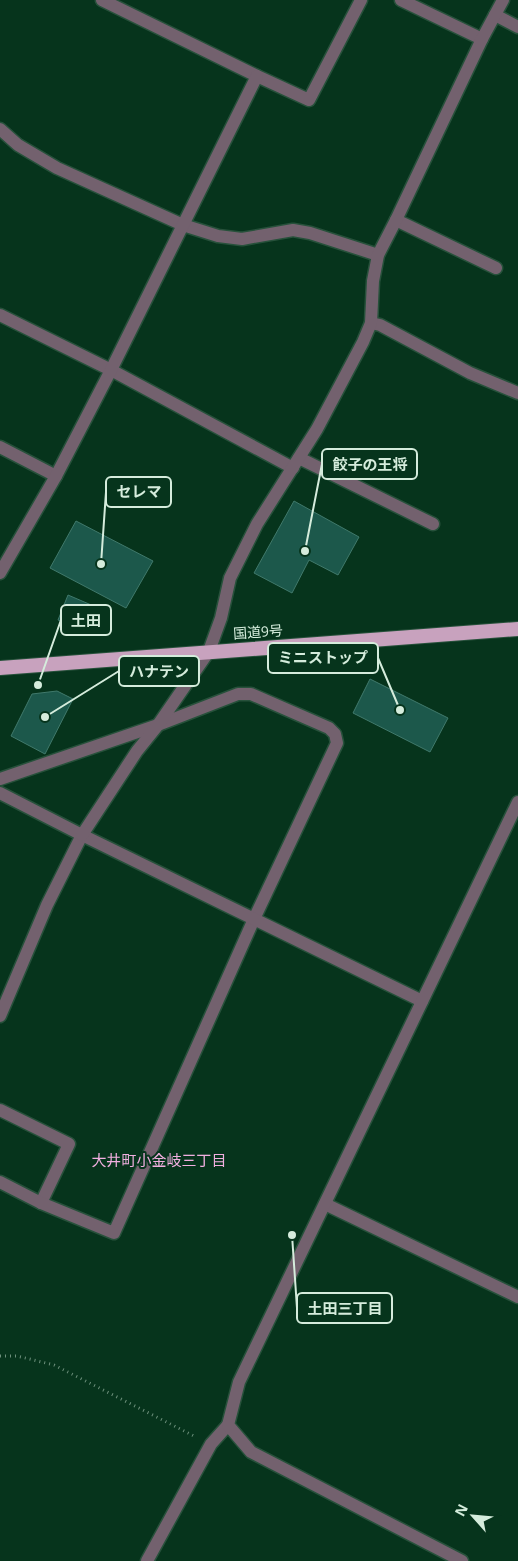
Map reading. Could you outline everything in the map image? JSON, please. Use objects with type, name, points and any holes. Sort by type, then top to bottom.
[{"type":"highway","name":"国道9号","points":[[0,668],[518,628]]},
{"type":"street","points":[[102,0],[309,100],[361,0]]},
{"type":"street","points":[[401,0],[482,39]]},
{"type":"street","points":[[0,1016],[47,905],[82,835],[137,751],[158,725],[209,651],[221,618],[230,578],[258,524],[322,420],[363,342],[372,323],[373,281],[378,255],[482,39],[503,0]]},
{"type":"street","points":[[495,15],[518,27]]},
{"type":"street","points":[[0,573],[56,476],[111,370],[256,76]]},
{"type":"street","points":[[0,129],[18,145],[57,168],[183,224],[218,236],[242,239],[292,230],[310,233],[378,255]]},
{"type":"street","points":[[396,220],[496,268]]},
{"type":"street","points":[[0,315],[296,463],[433,524]]},
{"type":"street","points":[[372,323],[380,325],[470,373],[518,394]]},
{"type":"street","points":[[0,448],[56,476]]},
{"type":"street","points":[[0,779],[158,725],[238,694],[251,694],[329,728],[335,734],[337,743],[254,919],[114,1234],[41,1203],[0,1182]]},
{"type":"street","points":[[0,793],[422,1002]]},
{"type":"street","points":[[147,1561],[211,1444],[228,1424],[239,1382],[518,802]]},
{"type":"street","points":[[0,1110],[69,1144],[41,1203]]},
{"type":"street","points":[[325,1204],[518,1297]]},
{"type":"street","points":[[228,1424],[251,1452],[462,1561]]},
{"type":"path","points":[[0,1356],[17,1356],[54,1365],[211,1444]]},
{"type":"building","points":[[294,501],[359,537],[338,575],[309,560],[292,593],[254,573]]},
{"type":"building","points":[[76,521],[153,561],[126,608],[50,568]]},
{"type":"building","points":[[68,595],[96,607],[86,631],[58,620]]},
{"type":"building","points":[[370,679],[448,718],[430,752],[353,713]]},
{"type":"building","points":[[57,691],[73,699],[45,754],[11,736],[32,694]]},
{"type":"place","name":"餃子の王将","points":[[305,551]]},
{"type":"place","name":"セレマ","points":[[101,564]]},
{"type":"place","name":"土田","points":[[38,685]]},
{"type":"place","name":"ミニストップ","points":[[400,710]]},
{"type":"place","name":"ハナテン","points":[[45,717]]},
{"type":"place","name":"土田三丁目","points":[[292,1235]]},
{"type":"district","name":"大井町小金岐三丁目","points":[[159,1161]]}]
